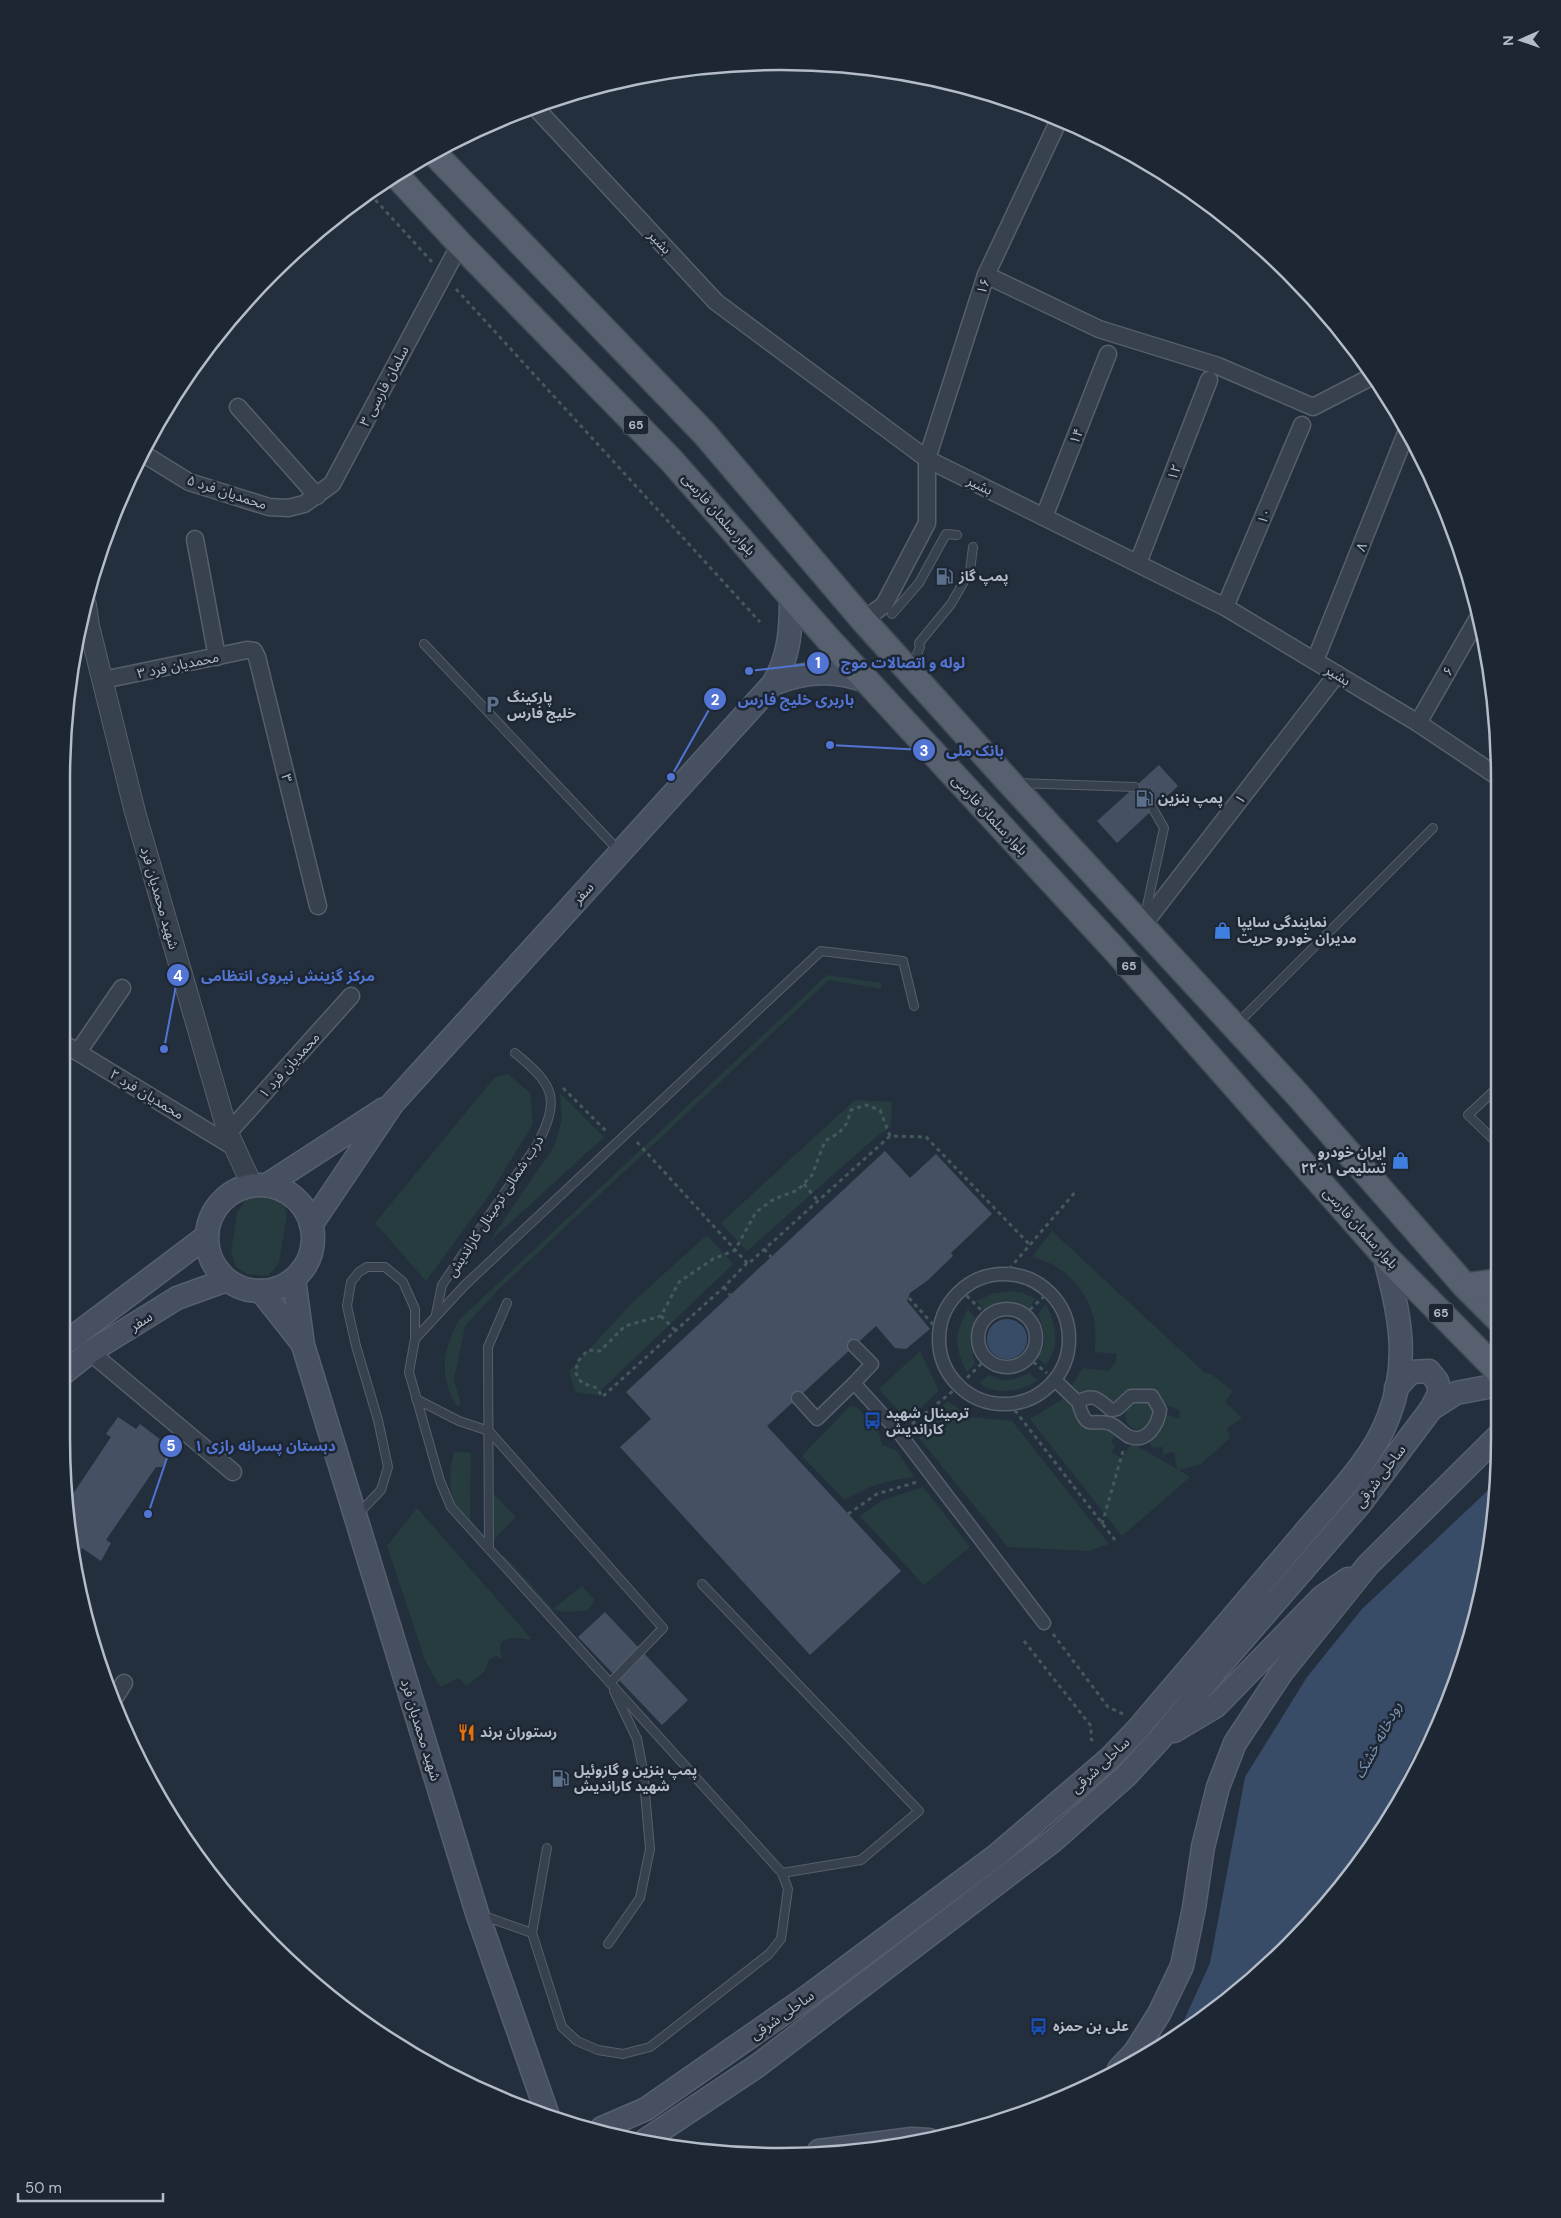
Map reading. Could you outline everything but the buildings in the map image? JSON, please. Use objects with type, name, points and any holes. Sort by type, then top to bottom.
[{"type":"main road","points":[[439,158],[704,433],[863,620],[1011,784],[1235,1026],[1465,1286],[1491,1312]]},
{"type":"main road","name":"بلوار سلمان فارسی","points":[[401,180],[460,244],[671,460],[868,682],[1116,951],[1384,1255],[1491,1364]]},
{"type":"main road","name":"سفر","points":[[311,1225],[393,1103],[773,684],[782,668],[788,651],[791,596]]},
{"type":"main road","name":"سفر","points":[[773,684],[804,674],[829,673],[852,676],[868,682]]},
{"type":"main road","name":"سفر","points":[[260,1185],[393,1103]]},
{"type":"main road","points":[[260,1185],[279,1188],[300,1203],[311,1225],[312,1240],[310,1254],[303,1268],[294,1279],[278,1287],[262,1291],[243,1288],[227,1280],[212,1260],[207,1236],[210,1222],[216,1208],[226,1197],[239,1189],[260,1185]]},
{"type":"main road","name":"سفر","points":[[70,1339],[207,1236]]},
{"type":"main road","name":"ساحلی شرقی","points":[[606,2126],[646,2109],[807,1998],[997,1855],[1110,1758],[1136,1731],[1330,1503],[1372,1449],[1388,1418],[1396,1388],[1402,1353],[1400,1316],[1384,1255]]},
{"type":"main road","points":[[294,1279],[303,1345]]},
{"type":"main road","name":"سفر","points":[[70,1368],[90,1352],[178,1298],[227,1280]]},
{"type":"main road","points":[[1465,1286],[1491,1283]]},
{"type":"main road","points":[[262,1291],[303,1345]]},
{"type":"main road","name":"شهید محمدیان فرد","points":[[303,1345],[477,1914],[545,2107]]},
{"type":"main road","points":[[1396,1388],[1411,1372],[1429,1370],[1437,1381],[1440,1392],[1431,1409]]},
{"type":"main road","name":"ساحلی شرقی","points":[[652,2136],[757,2066],[992,1889],[1054,1840],[1097,1802],[1126,1776],[1160,1739],[1218,1668],[1360,1504],[1431,1409],[1456,1393],[1491,1386]]},
{"type":"main road","points":[[1132,2055],[1159,2014],[1182,1966],[1194,1908],[1203,1846],[1218,1787],[1234,1743],[1282,1672],[1368,1565],[1491,1443]]},
{"type":"main road","points":[[1160,1739],[1216,1706],[1322,1596],[1368,1565]]},
{"type":"street","name":"بشیر","points":[[540,112],[716,302],[927,459],[1225,607],[1418,723],[1491,772]]},
{"type":"street","name":"۱۶","points":[[863,620],[884,605],[927,524],[927,459],[986,275],[1055,126]]},
{"type":"street","name":"۳ سلمان فارسی","points":[[288,508],[304,504],[332,484],[460,244]]},
{"type":"street","points":[[986,275],[1099,329],[1218,366],[1313,407],[1366,379]]},
{"type":"street","name":"۱۴","points":[[1044,517],[1108,354]]},
{"type":"street","name":"۱۲","points":[[1138,563],[1209,380]]},
{"type":"street","points":[[238,407],[317,496]]},
{"type":"street","name":"۱۰","points":[[1225,607],[1302,425]]},
{"type":"street","name":"۸","points":[[1315,661],[1404,439]]},
{"type":"street","name":"۵ محمدیان فرد","points":[[148,457],[190,482],[269,507],[288,508]]},
{"type":"street","points":[[195,540],[217,657]]},
{"type":"street","name":"۶","points":[[1418,723],[1473,626]]},
{"type":"street","name":"شهید محمدیان فرد","points":[[86,633],[103,680],[135,812],[230,1140],[260,1185]]},
{"type":"street","name":"۳ محمدیان فرد","points":[[103,680],[247,650],[254,651]]},
{"type":"street","name":"۳","points":[[254,651],[318,906]]},
{"type":"street","name":"۱","points":[[1143,925],[1337,674]]},
{"type":"street","points":[[70,1049],[122,988]]},
{"type":"street","name":"۱ محمدیان فرد","points":[[230,1140],[351,996]]},
{"type":"street","name":"۲ محمدیان فرد","points":[[70,1052],[230,1140]]},
{"type":"street","points":[[1018,1274],[1039,1282],[1059,1302],[1068,1321],[1070,1347],[1057,1382],[1040,1396],[1010,1404],[988,1404],[968,1395],[958,1387],[940,1356],[938,1330],[943,1316],[954,1297],[962,1290],[985,1276],[1018,1274]]},
{"type":"street","points":[[1008,1309],[1024,1315],[1034,1327],[1035,1336],[1034,1346],[1028,1357],[1018,1365],[1006,1367],[986,1359],[978,1342],[979,1333],[987,1316],[1000,1310],[1008,1309]]},
{"type":"street","points":[[798,1398],[817,1419],[872,1364],[854,1346]]},
{"type":"street","points":[[90,1352],[233,1472]]},
{"type":"street","points":[[1057,1382],[1078,1402],[1089,1423],[1103,1422],[1114,1425],[1127,1435],[1139,1438],[1149,1433],[1156,1426],[1160,1410],[1152,1396],[1131,1396],[1117,1409],[1111,1410],[1102,1400],[1094,1396],[1086,1397],[1078,1402]]},
{"type":"street","points":[[854,1383],[900,1434],[1044,1623]]},
{"type":"street","points":[[118,1693],[124,1683]]},
{"type":"lane","points":[[892,614],[919,583],[946,534],[957,535]]},
{"type":"lane","points":[[910,672],[920,647],[919,643],[951,604],[970,571],[973,547]]},
{"type":"lane","points":[[424,644],[620,852]]},
{"type":"lane","points":[[1011,784],[1048,782],[1135,787]]},
{"type":"lane","points":[[1143,925],[1164,828],[1153,809]]},
{"type":"lane","points":[[1235,1026],[1433,828]]},
{"type":"lane","points":[[415,1338],[436,1314],[821,951],[903,961],[914,1006]]},
{"type":"lane","points":[[515,1053],[544,1080]]},
{"type":"lane","name":"درب شمالی ترمینال کاراندیش","points":[[436,1314],[442,1285],[537,1145],[549,1121],[551,1096],[544,1080]]},
{"type":"lane","points":[[1491,1094],[1468,1116],[1491,1137]]},
{"type":"lane","points":[[356,1517],[381,1490],[388,1467],[378,1420],[356,1346],[347,1306],[351,1282],[359,1272],[367,1267],[385,1267],[403,1282],[416,1309],[415,1338],[409,1372],[440,1481],[451,1507],[782,1873],[788,1889],[781,1939],[769,1954],[650,2047],[624,2054],[598,2050],[577,2041],[562,2026],[532,1933],[548,1848]]},
{"type":"lane","points":[[489,1550],[488,1347],[507,1303]]},
{"type":"lane","points":[[416,1399],[459,1421],[488,1431],[663,1628],[610,1683]]},
{"type":"lane","points":[[702,1584],[919,1811],[861,1860],[782,1873]]},
{"type":"lane","points":[[608,1944],[640,1898],[650,1849],[643,1770],[637,1739],[610,1683]]},
{"type":"lane","points":[[477,1914],[532,1933]]},
{"type":"path","points":[[374,198],[760,622]]},
{"type":"path","points":[[544,1080],[558,1084],[609,1133],[629,1132],[747,1263]]},
{"type":"path","points":[[890,1136],[880,1110],[866,1105],[851,1110],[847,1123],[839,1134],[825,1141],[812,1175],[798,1190],[774,1199],[756,1212],[735,1250],[707,1262],[680,1282],[661,1316],[625,1326],[600,1351],[588,1350],[579,1360],[575,1372],[582,1383],[597,1388],[602,1397],[724,1287],[747,1263],[890,1136],[926,1137],[1030,1245]]},
{"type":"path","points":[[804,1184],[818,1200]]},
{"type":"path","points":[[1004,1275],[1077,1190]]},
{"type":"path","points":[[764,1249],[771,1257]]},
{"type":"path","points":[[724,1287],[730,1295]]},
{"type":"path","points":[[962,1290],[987,1316]]},
{"type":"path","points":[[1024,1315],[1049,1292]]},
{"type":"path","points":[[909,1298],[938,1330]]},
{"type":"path","points":[[661,1316],[675,1330]]},
{"type":"path","points":[[1028,1357],[1057,1382]]},
{"type":"path","points":[[900,1434],[958,1387],[986,1359]]},
{"type":"path","points":[[1010,1404],[1115,1540]]},
{"type":"path","points":[[1102,1525],[1127,1435]]},
{"type":"path","points":[[848,1514],[877,1494],[917,1482],[935,1480]]},
{"type":"path","points":[[1044,1623],[1108,1706],[1122,1712],[1136,1731]]},
{"type":"path","points":[[1024,1641],[1091,1726],[1091,1739],[1110,1758]]},
{"type":"green space","points":[[827,975],[881,983],[881,989],[829,980],[498,1290],[465,1326],[454,1380],[461,1404],[457,1406],[447,1384],[445,1363],[449,1342],[459,1320]]},
{"type":"green space","points":[[508,1074],[530,1093],[533,1124],[490,1194],[426,1281],[375,1223],[495,1077]]},
{"type":"green space","points":[[560,1093],[604,1137],[489,1242],[555,1145],[562,1119]]},
{"type":"green space","points":[[855,1100],[892,1102],[891,1127],[877,1136],[747,1251],[721,1223]]},
{"type":"green space","points":[[268,1197],[283,1202],[287,1214],[279,1263],[268,1276],[247,1274],[236,1267],[231,1252],[237,1213],[246,1199]]},
{"type":"green space","points":[[1052,1231],[1205,1373],[1211,1374],[1233,1391],[1225,1402],[1242,1418],[1227,1428],[1230,1438],[1201,1464],[1179,1470],[1190,1477],[1122,1536],[1030,1419],[1063,1399],[1116,1436],[1111,1441],[1115,1446],[1112,1452],[1121,1458],[1132,1443],[1177,1469],[1174,1452],[1163,1454],[1163,1447],[1152,1448],[1148,1440],[1158,1433],[1166,1414],[1180,1419],[1179,1410],[1164,1404],[1156,1392],[1143,1390],[1129,1391],[1117,1403],[1111,1403],[1101,1392],[1088,1391],[1081,1395],[1071,1387],[1083,1368],[1108,1371],[1115,1363],[1117,1354],[1095,1352],[1095,1324],[1091,1308],[1080,1288],[1064,1272],[1032,1257]]},
{"type":"green space","points":[[707,1235],[733,1264],[596,1395],[575,1392],[569,1371],[634,1301]]},
{"type":"green space","points":[[1010,1291],[1023,1293],[1036,1299],[1028,1309],[1006,1305],[986,1312],[976,1301],[994,1293]]},
{"type":"green space","points":[[1046,1304],[1054,1327],[1055,1342],[1054,1350],[1046,1365],[1036,1357],[1043,1348],[1044,1342],[1044,1331],[1038,1314]]},
{"type":"green space","points":[[968,1309],[976,1319],[970,1338],[975,1364],[967,1372],[960,1355],[957,1340],[960,1326]]},
{"type":"green space","points":[[920,1351],[939,1391],[907,1420],[879,1389]]},
{"type":"green space","points":[[1029,1373],[1038,1381],[1016,1390],[994,1390],[979,1383],[989,1375],[1009,1380]]},
{"type":"green space","points":[[1140,1400],[1151,1404],[1155,1415],[1151,1426],[1140,1430],[1129,1426],[1125,1415],[1129,1404]]},
{"type":"green space","points":[[948,1401],[970,1417],[1012,1421],[1109,1544],[1089,1551],[1008,1547],[914,1432]]},
{"type":"green space","points":[[850,1406],[858,1408],[878,1429],[882,1445],[897,1451],[914,1477],[878,1484],[845,1500],[802,1456]]},
{"type":"green space","points":[[454,1451],[471,1453],[470,1526],[457,1508],[451,1491],[450,1473]]},
{"type":"green space","points":[[923,1487],[970,1547],[924,1585],[860,1516],[881,1501]]},
{"type":"green space","points":[[494,1494],[516,1517],[493,1541],[492,1497]]},
{"type":"green space","points":[[417,1508],[531,1638],[528,1640],[522,1638],[506,1639],[500,1646],[503,1659],[496,1656],[489,1659],[485,1671],[466,1686],[459,1678],[440,1687],[425,1660],[387,1546]]},
{"type":"green space","points":[[504,1555],[553,1609],[582,1586],[595,1600],[588,1610],[566,1612],[545,1608],[500,1559]]},
{"type":"water","points":[[1003,1319],[1011,1319],[1018,1322],[1024,1328],[1027,1339],[1024,1350],[1018,1356],[1011,1359],[1003,1359],[996,1356],[990,1350],[987,1343],[987,1335],[990,1328],[996,1322]]},
{"type":"water","name":"رودخانه خشک","points":[[1488,1490],[1485,1530],[1467,1621],[1437,1709],[1396,1793],[1344,1870],[1315,1906],[1249,1972],[1183,2022],[1210,1963],[1245,1777],[1307,1677],[1362,1609]]},
{"type":"place","name":"پمپ گاز","points":[[945,576]]},
{"type":"place","name":"لوله و اتصالات موج","points":[[749,671]]},
{"type":"place","name":"پارکینگ خلیج فارس","points":[[493,705]]},
{"type":"place","name":"بانک ملی","points":[[830,745]]},
{"type":"place","name":"باربری خلیج فارس","points":[[671,777]]},
{"type":"place","name":"پمپ بنزین","points":[[1144,798]]},
{"type":"place","name":"نمایندگی سایپا مدیران خودرو حریت","points":[[1223,930]]},
{"type":"place","name":"مرکز گزینش نیروی انتظامی","points":[[164,1049]]},
{"type":"place","name":"ایران خودرو تسلیمی ۲۲۰۱","points":[[1400,1160]]},
{"type":"place","name":"ترمینال شهید کاراندیش","points":[[872,1421]]},
{"type":"place","name":"دبستان پسرانه رازی ۱","points":[[148,1514]]},
{"type":"place","name":"رستوران برند","points":[[466,1732]]},
{"type":"place","name":"پمپ بنزین و گازوئیل شهید کاراندیش","points":[[560,1778]]},
{"type":"place","name":"علی بن حمزه","points":[[1039,2026]]}]
